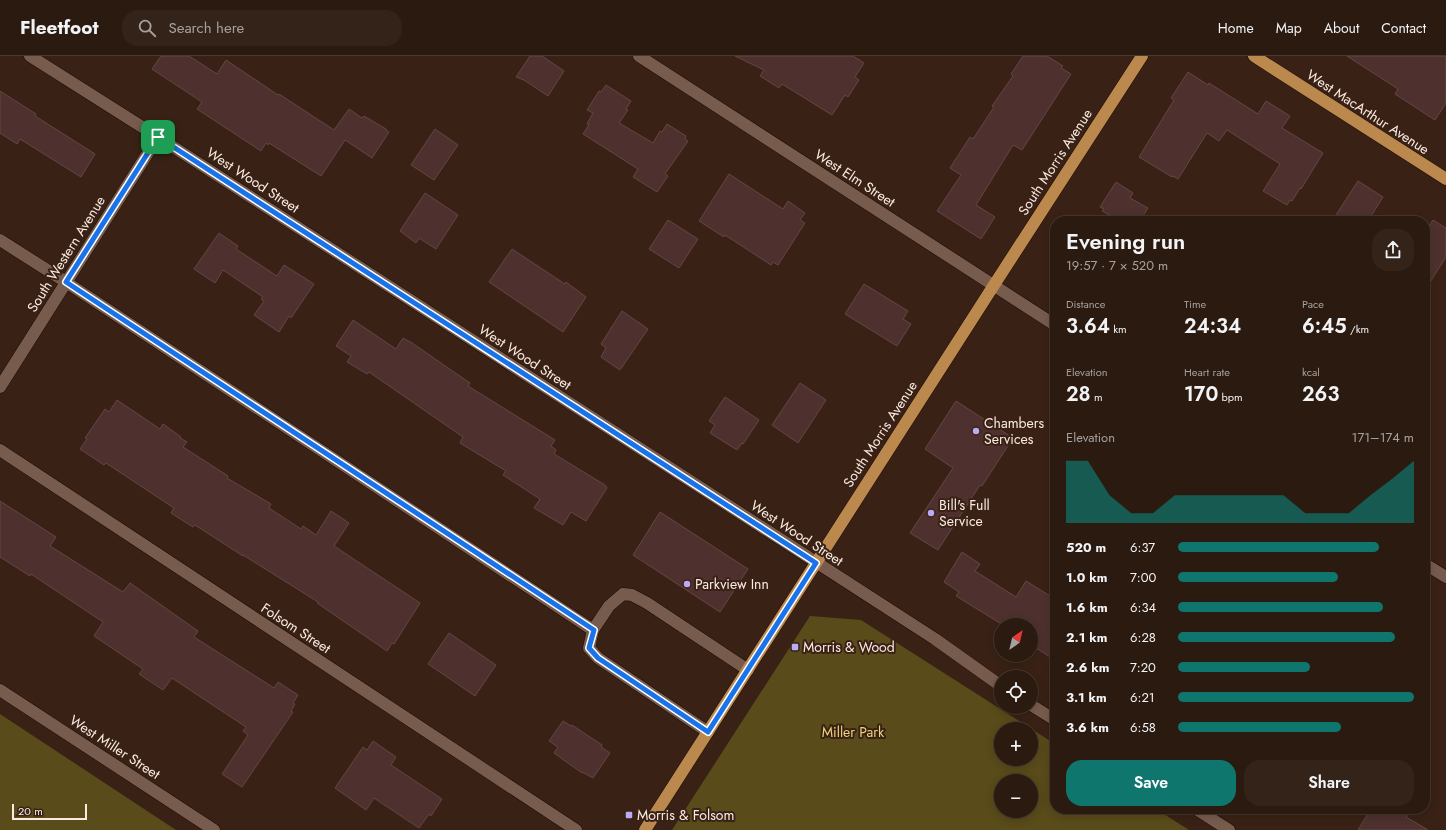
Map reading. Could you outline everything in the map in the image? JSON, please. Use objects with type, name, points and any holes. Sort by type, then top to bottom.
[{"type":"main road","name":"South Morris Avenue","points":[[645,830],[1142,56]]},
{"type":"main road","name":"West MacArthur Avenue","points":[[1254,56],[1446,179]]},
{"type":"street","name":"West Wood Street","points":[[30,56],[158,137],[935,639],[994,681]]},
{"type":"street","name":"West Elm Street","points":[[639,56],[1050,322]]},
{"type":"street","name":"South Western Avenue","points":[[0,387],[158,137]]},
{"type":"street","points":[[0,240],[594,630]]},
{"type":"street","name":"Folsom Street","points":[[0,450],[576,830]]},
{"type":"street","points":[[1430,567],[1446,577]]},
{"type":"street","points":[[708,732],[598,658],[589,648],[594,630],[609,606],[624,594],[632,596],[647,603],[748,670]]},
{"type":"street","name":"West Miller Street","points":[[0,690],[214,830]]},
{"type":"street","points":[[1038,709],[1050,717]]},
{"type":"street","points":[[1204,814],[1229,830]]},
{"type":"green space","name":"Miller Park","points":[[810,616],[861,620],[994,705],[994,714],[1008,714],[1021,722],[994,722],[994,766],[1038,766],[1038,733],[1050,741],[1050,814],[1164,814],[1189,830],[672,830]]},
{"type":"green space","points":[[0,714],[176,830],[0,830]]},
{"type":"building","points":[[161,56],[189,56],[217,74],[226,60],[334,130],[349,109],[362,118],[364,116],[389,132],[372,158],[345,140],[321,176],[269,143],[268,145],[266,143],[261,151],[197,109],[202,102],[152,69]]},
{"type":"building","points":[[530,56],[542,56],[564,71],[548,96],[524,80],[516,77]]},
{"type":"building","points":[[735,56],[853,56],[864,63],[855,77],[859,80],[848,97],[845,95],[832,115],[782,84],[779,88],[760,76],[764,70]]},
{"type":"building","points":[[1023,56],[1047,56],[1063,66],[1061,68],[1071,74],[1022,150],[1013,145],[976,205],[995,217],[981,239],[937,211],[961,175],[950,168],[970,137],[973,139],[994,107],[992,106],[1013,76],[1011,74]]},
{"type":"building","points":[[1347,56],[1446,56],[1446,103],[1435,120],[1395,94],[1398,89]]},
{"type":"building","points":[[1188,72],[1208,85],[1209,83],[1258,114],[1266,101],[1290,116],[1282,128],[1323,153],[1301,189],[1300,188],[1292,201],[1290,200],[1287,205],[1263,191],[1280,164],[1227,130],[1219,141],[1207,133],[1178,179],[1173,176],[1172,177],[1139,157],[1174,100],[1171,98]]},
{"type":"building","points":[[606,85],[631,101],[626,109],[628,110],[619,123],[653,143],[660,131],[662,132],[667,124],[686,136],[685,139],[688,141],[665,174],[668,176],[657,192],[633,177],[638,169],[583,134],[589,125],[587,124],[593,113],[587,110],[599,91],[601,92]]},
{"type":"building","points":[[0,91],[36,114],[35,116],[95,154],[81,177],[20,139],[17,144],[0,133]]},
{"type":"building","points":[[435,129],[458,145],[434,180],[411,165]]},
{"type":"building","points":[[729,174],[783,209],[788,201],[805,213],[800,220],[805,223],[778,265],[773,262],[771,265],[725,235],[724,237],[699,221]]},
{"type":"building","points":[[1358,181],[1383,197],[1371,216],[1335,216]]},
{"type":"building","points":[[1116,182],[1133,193],[1130,198],[1148,208],[1143,216],[1111,216],[1102,211],[1104,209],[1100,207]]},
{"type":"building","points":[[425,193],[458,215],[436,249],[419,238],[416,243],[400,231]]},
{"type":"building","points":[[668,220],[698,239],[679,268],[649,249]]},
{"type":"building","points":[[1433,220],[1446,228],[1446,257],[1430,282],[1430,224]]},
{"type":"building","points":[[219,233],[238,246],[236,249],[277,276],[284,265],[314,284],[291,318],[289,316],[279,332],[254,315],[264,301],[261,299],[263,297],[223,270],[215,283],[194,269]]},
{"type":"building","points":[[512,249],[565,284],[566,282],[586,297],[563,332],[489,282]]},
{"type":"building","points":[[864,284],[908,311],[903,319],[911,324],[897,346],[845,314]]},
{"type":"building","points":[[622,311],[648,329],[620,370],[601,357],[606,348],[601,344]]},
{"type":"building","points":[[353,320],[396,349],[403,338],[412,343],[470,383],[468,386],[555,440],[551,446],[556,450],[554,454],[605,485],[607,488],[586,521],[571,512],[563,525],[534,508],[540,499],[503,475],[506,471],[460,443],[463,437],[369,372],[367,374],[347,362],[351,356],[336,346]]},
{"type":"building","points":[[800,383],[826,400],[798,443],[772,425]]},
{"type":"building","points":[[725,397],[759,420],[743,444],[742,443],[737,450],[710,433],[715,425],[709,421]]},
{"type":"building","points":[[117,400],[160,429],[163,424],[187,442],[183,447],[228,476],[227,478],[271,504],[269,508],[301,529],[303,526],[316,535],[331,511],[349,523],[334,546],[420,603],[394,644],[392,643],[387,651],[317,603],[318,602],[195,525],[193,527],[171,513],[174,508],[106,463],[104,465],[80,449],[87,439],[85,438],[105,409],[109,412]]},
{"type":"building","points":[[956,401],[1013,438],[982,486],[980,485],[938,550],[910,533],[953,468],[925,449]]},
{"type":"building","points":[[0,501],[56,537],[50,546],[123,592],[130,583],[198,631],[194,637],[274,688],[278,682],[298,695],[293,703],[295,704],[291,711],[293,712],[242,787],[222,774],[248,735],[243,731],[246,727],[172,678],[163,690],[139,674],[143,669],[94,636],[103,622],[31,574],[30,576],[0,557]]},
{"type":"building","points":[[660,512],[748,569],[720,612],[633,555]]},
{"type":"building","points":[[962,552],[980,564],[975,571],[1016,597],[1026,581],[1050,596],[1050,657],[1038,649],[1038,618],[994,618],[994,619],[956,596],[959,592],[944,582]]},
{"type":"building","points":[[449,633],[496,665],[475,696],[428,664]]},
{"type":"building","points":[[563,721],[571,726],[572,725],[602,745],[601,747],[610,753],[593,778],[582,773],[554,753],[558,747],[549,741]]},
{"type":"building","points":[[373,741],[396,757],[391,765],[442,799],[431,816],[429,814],[419,828],[374,798],[366,810],[335,788],[363,747],[367,750]]},
{"type":"building","points":[[1368,814],[1408,814],[1406,817],[1428,830],[1358,830]]},
{"type":"place","name":"Chambers Services","points":[[976,431]]},
{"type":"place","name":"Bill's Full Service","points":[[931,513]]},
{"type":"place","name":"Parkview Inn","points":[[687,584]]},
{"type":"place","name":"Morris & Wood","points":[[795,647]]},
{"type":"place","name":"Morris & Folsom","points":[[629,815]]},
{"type":"route","points":[[158,137],[816,563],[708,732],[598,658],[589,648],[594,630],[66,282],[158,137]]}]
